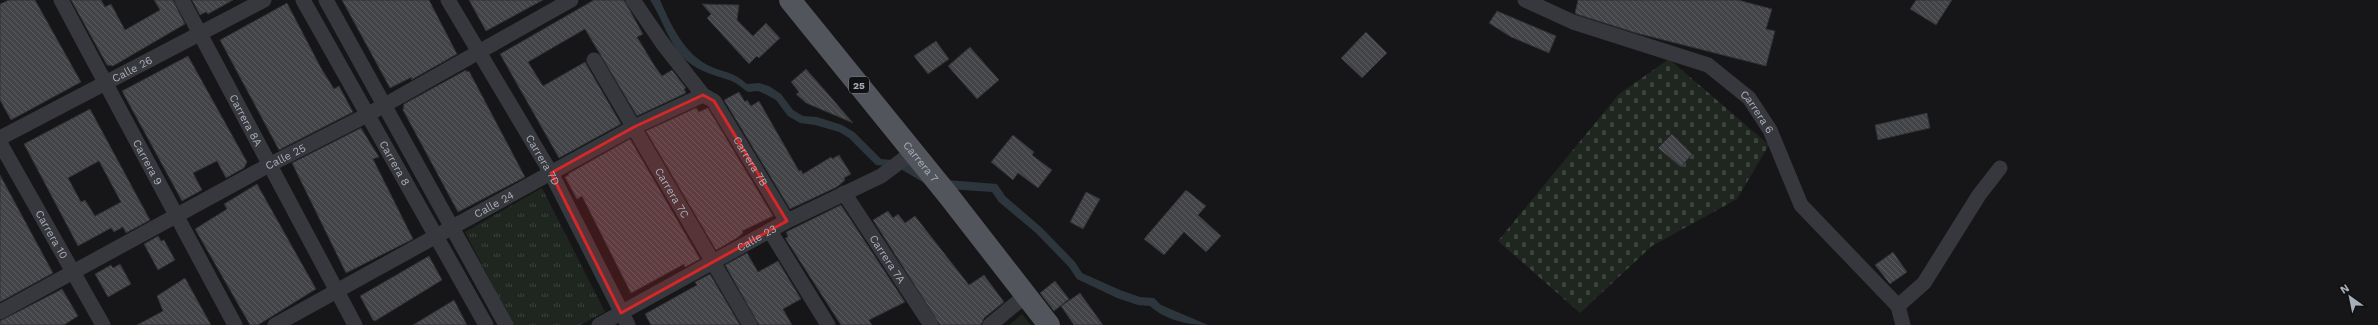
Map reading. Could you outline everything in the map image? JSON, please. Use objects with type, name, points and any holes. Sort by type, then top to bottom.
[{"type":"main road","name":"Carrera 7","points":[[790,0],[909,156],[929,171],[1049,325]]},
{"type":"street","name":"Carrera 9","points":[[61,0],[235,325]]},
{"type":"street","name":"Carrera 8A","points":[[182,0],[336,292],[355,325]]},
{"type":"street","name":"Calle 26","points":[[0,138],[264,0]]},
{"type":"street","name":"Carrera 8","points":[[303,0],[367,115],[438,236],[486,325]]},
{"type":"street","name":"Carrera 8","points":[[326,0],[454,227],[506,325]]},
{"type":"street","name":"Carrera 7D","points":[[448,0],[551,173],[625,319]]},
{"type":"street","name":"Calle 25","points":[[0,312],[269,165],[367,115],[477,51],[571,0]]},
{"type":"street","name":"Carrera 7B","points":[[633,0],[663,44],[709,98],[787,221]]},
{"type":"street","name":"Carrera 6","points":[[1525,0],[1573,22],[1708,65],[1749,98],[1770,130],[1801,204],[1898,306],[1903,325]]},
{"type":"street","name":"Carrera 7C","points":[[594,60],[750,325]]},
{"type":"street","name":"Calle 24","points":[[275,325],[634,128],[709,98]]},
{"type":"street","name":"Carrera 10","points":[[0,144],[74,271],[103,325]]},
{"type":"street","name":"Calle 23","points":[[599,325],[625,319],[713,263],[787,221],[881,176],[909,156]]},
{"type":"street","points":[[1898,306],[1924,283],[1979,195],[2000,168]]},
{"type":"street","name":"Carrera 7A","points":[[844,194],[931,325]]},
{"type":"street","points":[[770,231],[828,325]]},
{"type":"street","points":[[990,325],[1025,296]]},
{"type":"highlighted area","points":[[703,95],[714,101],[787,221],[621,313],[551,173],[634,127]]},
{"type":"green space","points":[[1669,59],[1769,145],[1737,199],[1652,246],[1580,313],[1498,241],[1619,94]]},
{"type":"green space","points":[[542,188],[605,312],[580,325],[513,325],[465,232]]},
{"type":"green space","points":[[1022,314],[1031,325],[1009,325]]},
{"type":"shaded area","points":[[650,0],[660,0],[680,39],[702,62],[734,75],[747,84],[759,83],[769,86],[781,94],[793,110],[803,116],[817,117],[842,125],[854,132],[881,159],[903,161],[947,180],[997,184],[1005,196],[1042,228],[1075,262],[1082,273],[1140,297],[1154,298],[1161,305],[1208,325],[1177,321],[1163,315],[1150,306],[1138,305],[1117,298],[1077,279],[1069,267],[1036,233],[999,202],[992,192],[933,188],[897,167],[876,165],[849,138],[839,132],[815,125],[800,123],[788,116],[776,100],[765,94],[758,91],[748,92],[732,81],[707,73],[697,68],[687,61],[675,48],[655,7]]},
{"type":"building","points":[[9,0],[35,0],[81,82],[11,120],[0,100],[0,4]]},
{"type":"building","points":[[71,0],[101,0],[105,7],[111,4],[125,30],[160,10],[154,0],[173,0],[185,24],[113,66],[107,65]]},
{"type":"building","points":[[192,0],[233,0],[208,14],[206,12],[200,15]]},
{"type":"building","points":[[342,0],[429,0],[457,54],[411,80],[412,77],[390,88]]},
{"type":"building","points":[[469,0],[543,0],[486,31]]},
{"type":"building","points":[[594,0],[624,0],[643,34],[637,37],[654,65],[662,76],[672,70],[686,88],[684,89],[686,93],[637,116],[585,29],[528,62],[543,86],[585,62],[621,124],[559,158],[500,54]]},
{"type":"building","points":[[1578,0],[1738,0],[1772,9],[1766,29],[1775,31],[1766,66],[1636,33],[1576,14]]},
{"type":"building","points":[[1916,0],[1952,0],[1936,25],[1910,9]]},
{"type":"building","points":[[287,3],[321,68],[334,89],[339,86],[353,112],[279,150],[220,40]]},
{"type":"building","points":[[702,4],[739,5],[737,20],[753,36],[766,23],[780,38],[759,58],[757,56],[749,64],[707,18],[711,14]]},
{"type":"building","points":[[1497,11],[1556,36],[1549,53],[1511,37],[1489,23]]},
{"type":"building","points":[[1366,32],[1387,53],[1362,78],[1341,58]]},
{"type":"building","points":[[936,41],[949,59],[928,74],[914,56]]},
{"type":"building","points":[[970,47],[999,80],[977,99],[948,66]]},
{"type":"building","points":[[188,56],[247,162],[244,168],[226,178],[217,161],[193,173],[202,190],[182,201],[122,91]]},
{"type":"building","points":[[806,69],[853,123],[806,103],[796,94],[799,92],[791,82]]},
{"type":"building","points":[[466,70],[467,72],[469,71],[525,177],[458,212],[403,110],[404,104]]},
{"type":"building","points":[[739,92],[745,102],[747,100],[751,106],[759,101],[799,171],[801,170],[803,174],[831,157],[832,159],[839,155],[851,174],[844,178],[845,180],[837,187],[790,209],[724,100]]},
{"type":"building","points":[[696,108],[699,112],[708,108],[773,216],[742,231],[743,233],[737,238],[716,250],[646,131]]},
{"type":"building","points":[[90,109],[150,220],[126,233],[123,227],[114,232],[111,228],[78,246],[24,144]],"holes":[[[99,161],[121,202],[95,216],[85,200],[81,202],[68,178]]]},
{"type":"building","points":[[1927,113],[1930,128],[1878,140],[1875,125]]},
{"type":"building","points":[[361,128],[379,157],[373,159],[413,239],[346,273],[292,163]]},
{"type":"building","points":[[1672,134],[1692,154],[1681,167],[1658,148]]},
{"type":"building","points":[[1013,135],[1034,152],[1032,155],[1052,170],[1038,188],[1018,173],[1013,180],[991,162]]},
{"type":"building","points":[[630,139],[700,259],[685,267],[684,264],[631,293],[582,196],[577,199],[565,177]]},
{"type":"building","points":[[0,175],[53,273],[0,302]]},
{"type":"building","points":[[257,184],[316,289],[258,325],[250,325],[195,229],[227,209],[224,204]]},
{"type":"building","points":[[1186,190],[1206,206],[1198,215],[1221,236],[1206,252],[1184,232],[1164,255],[1144,239]]},
{"type":"building","points":[[1086,192],[1100,199],[1083,229],[1070,222]]},
{"type":"building","points":[[841,205],[905,302],[869,320],[872,325],[841,325],[785,238],[788,237],[786,232]]},
{"type":"building","points":[[888,211],[893,218],[898,214],[905,223],[915,216],[969,285],[984,275],[1004,302],[984,318],[981,325],[940,325],[873,220]]},
{"type":"building","points":[[158,236],[161,241],[164,240],[175,260],[158,270],[144,244]]},
{"type":"building","points":[[1893,252],[1907,272],[1890,284],[1875,265]]},
{"type":"building","points":[[747,253],[758,272],[778,261],[801,299],[783,309],[792,325],[759,325],[725,265]]},
{"type":"building","points":[[429,256],[442,280],[375,321],[373,320],[360,296]]},
{"type":"building","points":[[120,264],[131,284],[108,297],[95,274],[111,265],[113,268]]},
{"type":"building","points":[[710,274],[740,325],[651,325],[645,314],[697,285],[695,282]]},
{"type":"building","points":[[185,278],[211,325],[137,325],[163,311],[157,296]]},
{"type":"building","points":[[1055,281],[1069,299],[1054,311],[1040,293]]},
{"type":"building","points":[[62,289],[78,316],[64,325],[0,325],[0,321]]},
{"type":"building","points":[[1080,293],[1103,325],[1074,325],[1061,306]]},
{"type":"building","points":[[454,300],[467,325],[413,325]]}]
